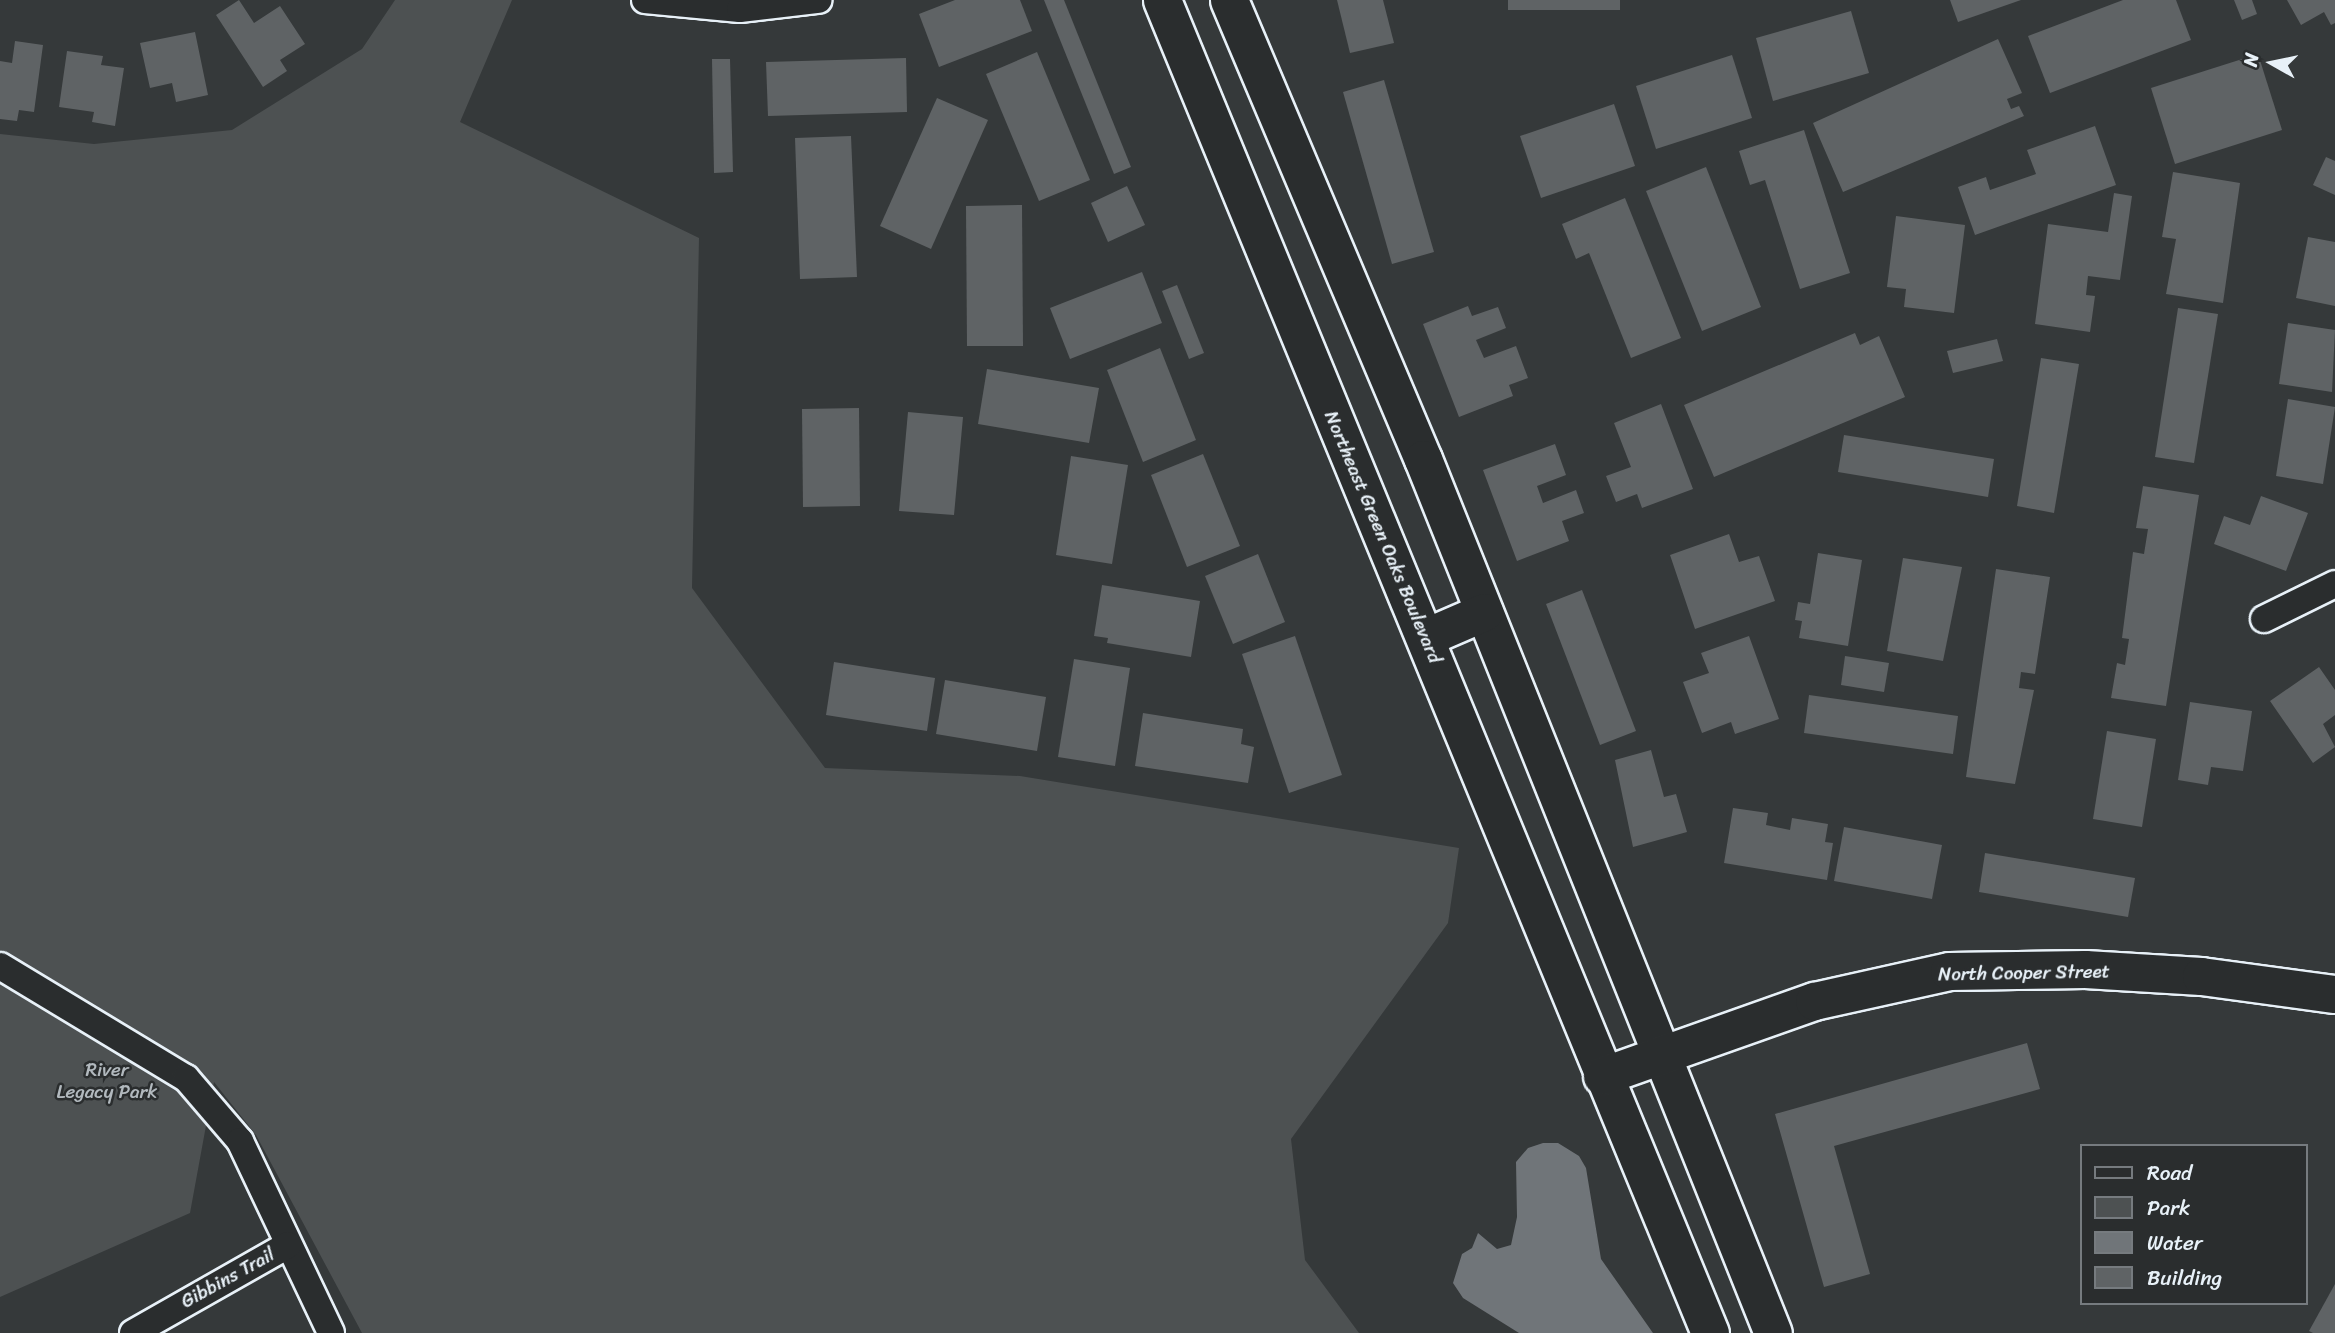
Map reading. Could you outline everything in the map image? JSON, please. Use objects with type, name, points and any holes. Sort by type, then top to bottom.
[{"type":"main road","name":"Northeast Green Oaks Boulevard","points":[[1162,0],[1426,637],[1602,1076],[1710,1333]]},
{"type":"main road","points":[[1230,0],[1484,612],[1658,1056],[1773,1333]]},
{"type":"main road","points":[[1426,637],[1484,612]]},
{"type":"main road","name":"North Cooper Street","points":[[1602,1076],[1814,1001],[1949,971],[2110,970],[2201,976],[2335,994]]},
{"type":"street","points":[[645,0],[740,9],[818,0]]},
{"type":"street","points":[[2264,619],[2335,584]]},
{"type":"street","points":[[0,966],[187,1078],[240,1141],[331,1333]]},
{"type":"street","name":"Gibbins Trail","points":[[133,1333],[288,1245]]},
{"type":"green space","name":"River Legacy Park","points":[[395,0],[512,0],[460,122],[699,238],[692,588],[825,768],[1020,776],[1459,848],[1448,923],[1291,1139],[1305,1260],[1359,1333],[362,1333],[256,1135],[214,1082],[190,1213],[0,1297],[0,134],[94,144],[232,130],[362,49]]},
{"type":"water","points":[[1543,1143],[1558,1143],[1579,1156],[1586,1168],[1601,1259],[1653,1333],[1519,1333],[1463,1298],[1453,1283],[1462,1254],[1472,1248],[1478,1233],[1497,1249],[1511,1245],[1517,1217],[1516,1162],[1528,1148]]},
{"type":"building","points":[[239,0],[254,23],[280,6],[305,44],[280,60],[287,71],[263,87],[216,15]]},
{"type":"building","points":[[955,0],[1020,0],[1032,31],[939,67],[919,14]]},
{"type":"building","points":[[1044,0],[1064,0],[1131,167],[1114,174]]},
{"type":"building","points":[[1337,0],[1383,0],[1394,43],[1350,53]]},
{"type":"building","points":[[1508,0],[1620,0],[1620,10],[1508,10]]},
{"type":"building","points":[[1950,0],[2021,0],[1958,22]]},
{"type":"building","points":[[2123,0],[2176,0],[2191,40],[2050,93],[2028,36]]},
{"type":"building","points":[[2234,0],[2252,0],[2257,14],[2242,20]]},
{"type":"building","points":[[2287,0],[2335,0],[2335,23],[2331,25],[2324,12],[2301,25]]},
{"type":"building","points":[[1851,11],[1869,73],[1773,101],[1756,38]]},
{"type":"building","points":[[195,32],[208,95],[176,102],[172,83],[150,88],[140,43]]},
{"type":"building","points":[[1998,39],[2022,93],[2007,99],[2011,109],[2019,106],[2024,116],[1843,192],[1813,123]]},
{"type":"building","points":[[15,41],[43,45],[34,112],[19,110],[17,121],[0,119],[0,61],[12,63]]},
{"type":"building","points":[[67,51],[103,56],[101,65],[124,68],[115,126],[92,122],[94,112],[59,107]]},
{"type":"building","points":[[1037,52],[1090,180],[1039,201],[986,74]]},
{"type":"building","points":[[2258,54],[2282,130],[2175,164],[2151,88]]},
{"type":"building","points":[[1732,55],[1752,118],[1656,149],[1636,86]]},
{"type":"building","points":[[906,58],[907,112],[768,116],[766,62]]},
{"type":"building","points":[[712,59],[730,59],[733,172],[714,173]]},
{"type":"building","points":[[1384,80],[1434,252],[1392,264],[1343,92]]},
{"type":"building","points":[[937,98],[988,120],[931,249],[880,226]]},
{"type":"building","points":[[1614,104],[1635,166],[1541,198],[1520,136]]},
{"type":"building","points":[[2095,126],[2116,185],[1975,235],[1958,187],[1986,177],[1990,190],[2036,174],[2027,150]]},
{"type":"building","points":[[1804,130],[1850,273],[1800,289],[1765,180],[1750,185],[1739,151]]},
{"type":"building","points":[[851,136],[857,277],[800,279],[795,138]]},
{"type":"building","points":[[2326,157],[2335,161],[2335,195],[2313,185]]},
{"type":"building","points":[[1706,167],[1761,307],[1702,331],[1646,191]]},
{"type":"building","points":[[2173,172],[2240,183],[2223,303],[2166,294],[2176,239],[2162,237]]},
{"type":"building","points":[[1127,186],[1145,225],[1108,242],[1091,203]]},
{"type":"building","points":[[2114,193],[2132,196],[2120,280],[2088,276],[2086,295],[2095,296],[2090,332],[2035,324],[2048,224],[2108,232]]},
{"type":"building","points":[[1625,198],[1681,338],[1631,358],[1589,253],[1576,259],[1562,224]]},
{"type":"building","points":[[1022,205],[1023,346],[967,346],[966,206]]},
{"type":"building","points":[[1896,216],[1965,225],[1954,313],[1904,307],[1906,289],[1887,287]]},
{"type":"building","points":[[2308,237],[2335,242],[2335,306],[2296,298]]},
{"type":"building","points":[[1142,272],[1162,323],[1070,359],[1050,308]]},
{"type":"building","points":[[1177,285],[1204,353],[1189,359],[1162,291]]},
{"type":"building","points":[[1468,306],[1472,316],[1498,307],[1506,328],[1476,340],[1484,358],[1516,346],[1528,378],[1509,385],[1513,396],[1459,417],[1423,324]]},
{"type":"building","points":[[2178,308],[2218,314],[2194,463],[2155,457]]},
{"type":"building","points":[[2288,323],[2335,330],[2332,392],[2279,384]]},
{"type":"building","points":[[1855,333],[1860,345],[1879,336],[1905,397],[1714,477],[1684,405]]},
{"type":"building","points":[[1997,339],[2003,361],[1953,373],[1947,351]]},
{"type":"building","points":[[1160,348],[1196,440],[1143,462],[1107,370]]},
{"type":"building","points":[[2041,358],[2079,364],[2054,513],[2017,506]]},
{"type":"building","points":[[987,369],[1099,388],[1089,443],[978,424]]},
{"type":"building","points":[[2288,399],[2335,407],[2323,484],[2276,476]]},
{"type":"building","points":[[1661,404],[1693,489],[1642,508],[1637,494],[1616,502],[1606,476],[1631,467],[1614,423]]},
{"type":"building","points":[[859,408],[860,506],[803,507],[802,409]]},
{"type":"building","points":[[908,412],[963,417],[954,515],[899,511]]},
{"type":"building","points":[[1844,435],[1994,459],[1988,497],[1838,472]]},
{"type":"building","points":[[1555,444],[1566,475],[1537,486],[1543,503],[1576,490],[1584,513],[1562,521],[1569,541],[1517,561],[1483,470]]},
{"type":"building","points":[[1203,454],[1240,546],[1187,567],[1151,475]]},
{"type":"building","points":[[1071,456],[1128,465],[1112,564],[1056,555]]},
{"type":"building","points":[[2143,486],[2199,495],[2166,706],[2111,698],[2117,663],[2125,665],[2129,639],[2122,638],[2133,552],[2144,554],[2148,529],[2136,528]]},
{"type":"building","points":[[2261,496],[2308,513],[2286,571],[2214,544],[2224,516],[2250,525]]},
{"type":"building","points":[[1729,534],[1739,562],[1759,556],[1775,601],[1695,629],[1670,555]]},
{"type":"building","points":[[1818,553],[1862,560],[1848,646],[1799,638],[1802,621],[1795,620],[1798,602],[1810,604]]},
{"type":"building","points":[[1258,554],[1285,622],[1233,644],[1205,576]]},
{"type":"building","points":[[1903,558],[1962,567],[1943,661],[1887,651]]},
{"type":"building","points":[[1996,569],[2050,577],[2035,674],[2021,672],[2019,688],[2034,690],[2015,784],[1966,777]]},
{"type":"building","points":[[1102,585],[1200,601],[1191,657],[1107,643],[1108,638],[1094,636]]},
{"type":"building","points":[[1582,590],[1636,731],[1600,745],[1546,604]]},
{"type":"building","points":[[1295,636],[1342,775],[1289,793],[1242,654]]},
{"type":"building","points":[[1749,636],[1779,719],[1735,734],[1731,722],[1702,733],[1683,682],[1709,673],[1701,653]]},
{"type":"building","points":[[1845,656],[1889,663],[1884,692],[1841,685]]},
{"type":"building","points":[[1074,659],[1130,668],[1115,766],[1058,757]]},
{"type":"building","points":[[834,662],[935,678],[927,731],[826,715]]},
{"type":"building","points":[[2319,667],[2335,690],[2335,715],[2323,724],[2335,747],[2313,763],[2270,701]]},
{"type":"building","points":[[945,680],[1046,697],[1037,751],[936,734]]},
{"type":"building","points":[[1809,695],[1958,716],[1953,754],[1804,733]]},
{"type":"building","points":[[2190,702],[2252,711],[2243,771],[2211,767],[2208,785],[2178,780]]},
{"type":"building","points":[[1143,713],[1243,729],[1241,744],[1254,747],[1248,783],[1135,766]]},
{"type":"building","points":[[2107,731],[2156,739],[2142,827],[2093,819]]},
{"type":"building","points":[[1651,750],[1664,797],[1676,794],[1687,832],[1633,847],[1615,760]]},
{"type":"building","points":[[1733,808],[1768,813],[1766,825],[1790,830],[1792,818],[1828,824],[1825,842],[1833,843],[1827,880],[1724,863]]},
{"type":"building","points":[[1844,827],[1942,845],[1932,899],[1834,881]]},
{"type":"building","points":[[1985,853],[2135,878],[2128,917],[1979,892]]},
{"type":"building","points":[[2027,1043],[2040,1089],[1834,1146],[1870,1274],[1824,1287],[1775,1114]]},
{"type":"building","points":[[2335,1284],[2335,1333],[2309,1331]]}]
